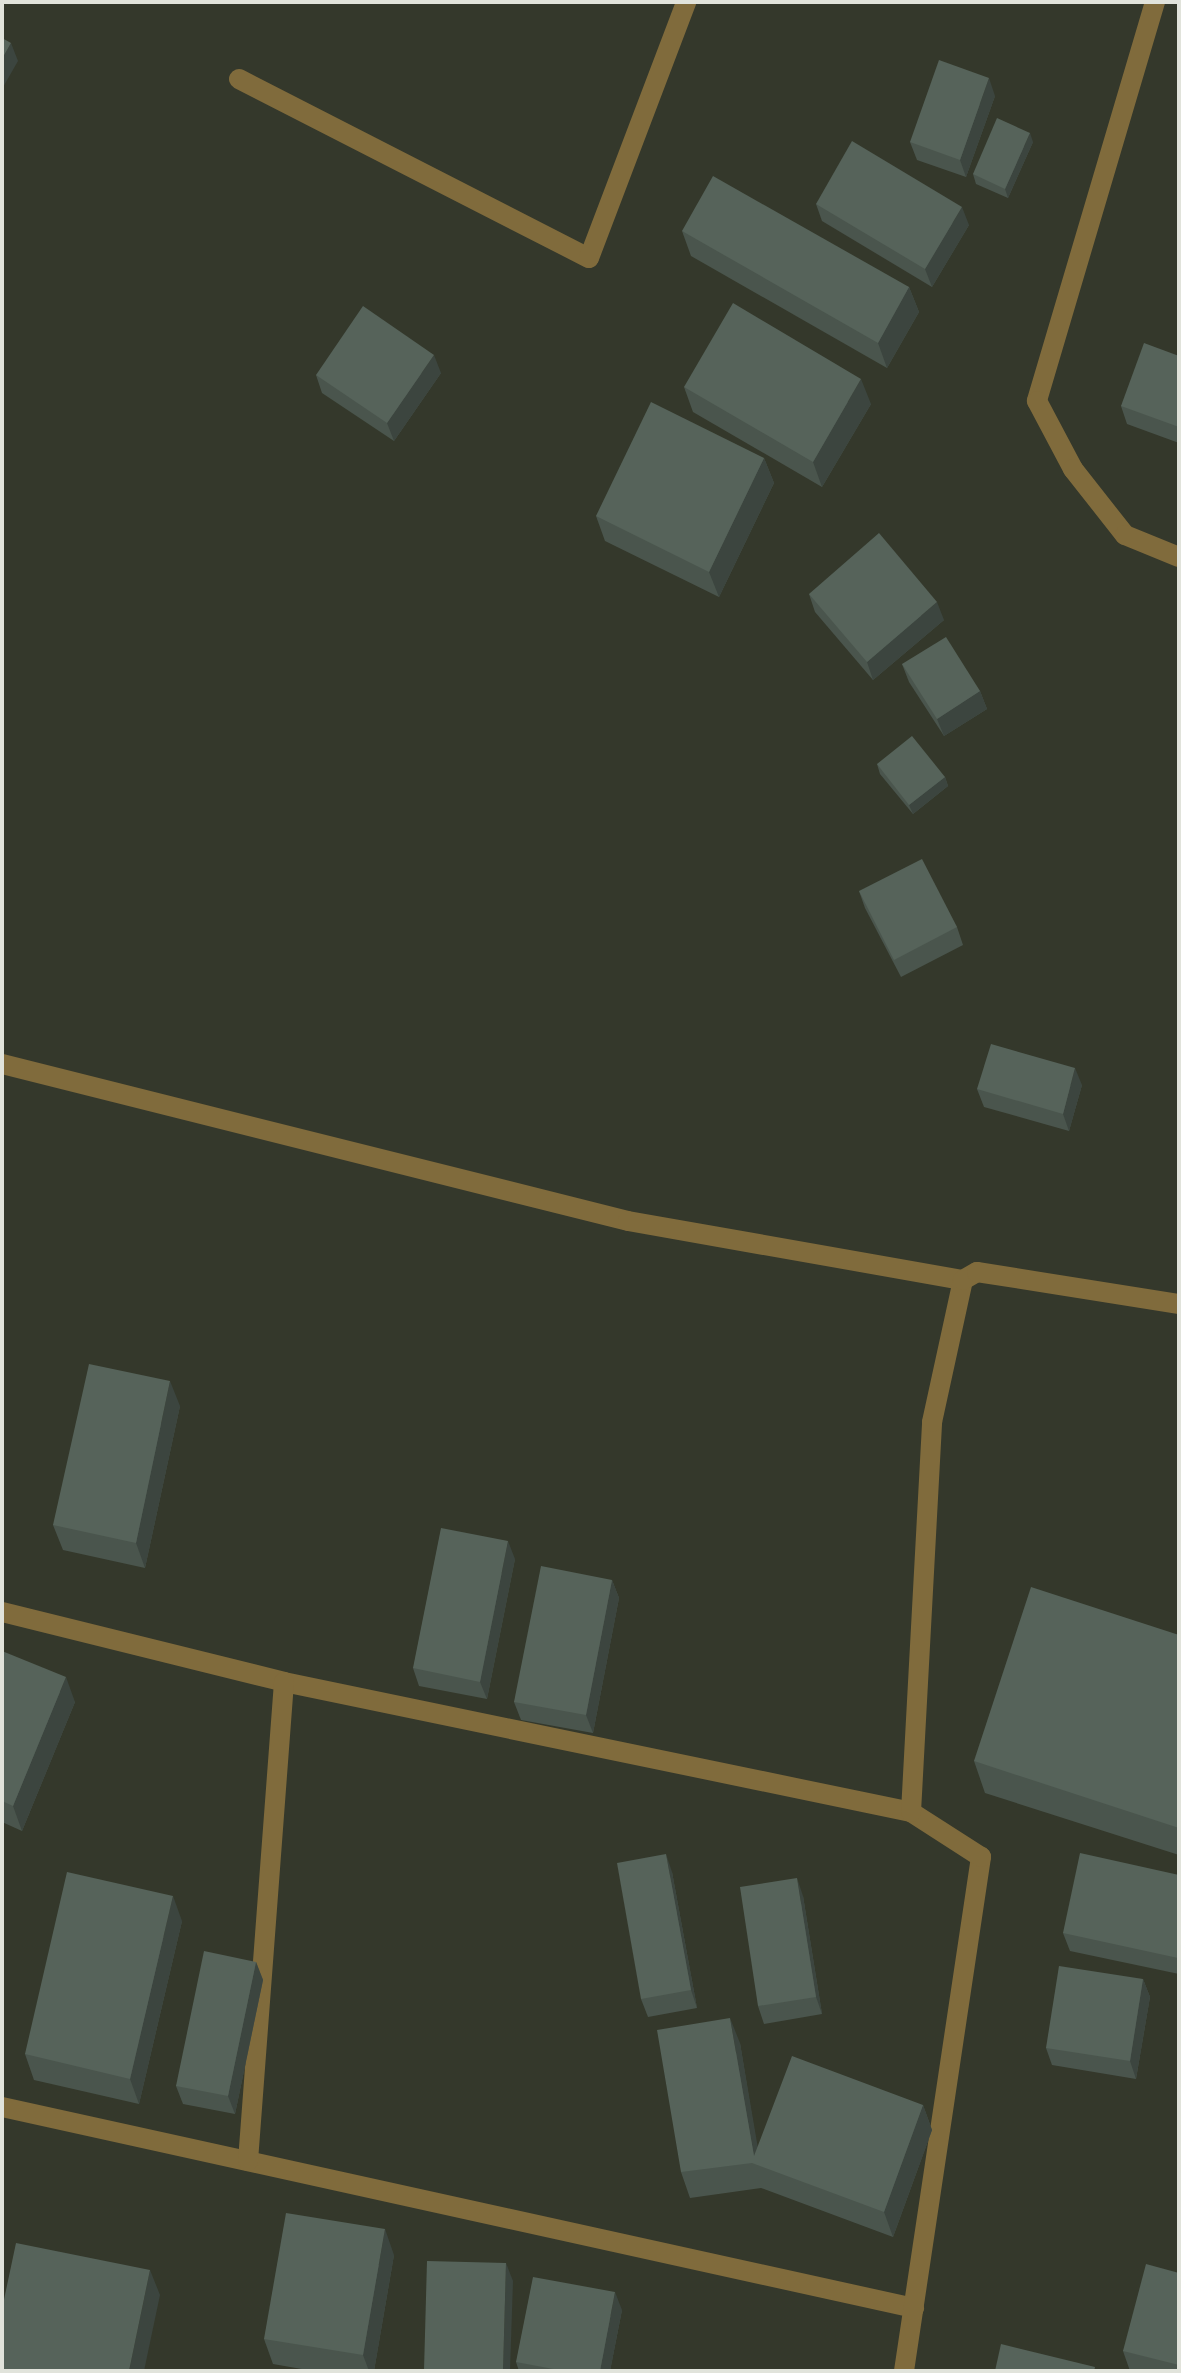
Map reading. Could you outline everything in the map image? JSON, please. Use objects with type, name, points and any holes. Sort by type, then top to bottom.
[{"type":"street","points":[[239,79],[589,258],[686,2]]},
{"type":"street","points":[[1155,2],[1037,401],[1073,469],[1125,535],[1179,557]]},
{"type":"street","points":[[2,1064],[628,1221],[963,1280],[977,1272],[1179,1304]]},
{"type":"street","points":[[911,1812],[932,1422],[963,1280]]},
{"type":"street","points":[[2,1612],[284,1682],[911,1812],[981,1857],[904,2371]]},
{"type":"street","points":[[248,2161],[284,1682]]},
{"type":"street","points":[[2,2107],[914,2308]]},
{"type":"building","points":[[2,38],[11,43],[2,59]]},
{"type":"building","points":[[939,60],[989,78],[960,160],[910,142]]},
{"type":"building","points":[[997,118],[1030,133],[1005,189],[973,174]]},
{"type":"building","points":[[852,141],[962,207],[925,269],[816,204]]},
{"type":"building","points":[[713,176],[909,287],[878,343],[682,231]]},
{"type":"building","points":[[733,303],[861,379],[813,462],[684,387]]},
{"type":"building","points":[[363,306],[434,355],[387,423],[316,375]]},
{"type":"building","points":[[1144,343],[1179,356],[1179,427],[1121,406]]},
{"type":"building","points":[[651,402],[764,458],[709,572],[596,516]]},
{"type":"building","points":[[879,533],[937,602],[867,662],[809,594]]},
{"type":"building","points":[[946,637],[980,691],[937,719],[902,664]]},
{"type":"building","points":[[912,736],[945,777],[909,805],[877,764]]},
{"type":"building","points":[[922,859],[957,927],[894,960],[859,891]]},
{"type":"building","points":[[991,1044],[1075,1068],[1063,1114],[977,1089]]},
{"type":"building","points":[[89,1364],[170,1381],[136,1543],[53,1525]]},
{"type":"building","points":[[441,1528],[508,1541],[480,1682],[413,1668]]},
{"type":"building","points":[[541,1566],[612,1580],[586,1715],[514,1702]]},
{"type":"building","points":[[1031,1587],[1179,1635],[1179,1828],[974,1761]]},
{"type":"building","points":[[2,1651],[66,1677],[13,1806],[2,1801]]},
{"type":"building","points":[[1080,1853],[1179,1875],[1178,1958],[1063,1933]]},
{"type":"building","points":[[666,1854],[691,1990],[641,1999],[617,1863]]},
{"type":"building","points":[[67,1872],[173,1896],[130,2079],[25,2054]]},
{"type":"building","points":[[797,1878],[816,1997],[758,2006],[740,1887]]},
{"type":"building","points":[[204,1951],[256,1962],[228,2096],[176,2086]]},
{"type":"building","points":[[1059,1966],[1143,1979],[1130,2061],[1046,2048]]},
{"type":"building","points":[[730,2018],[754,2156],[792,2056],[923,2105],[884,2212],[752,2163],[681,2172],[657,2030]]},
{"type":"building","points":[[286,2213],[385,2229],[363,2355],[264,2339]]},
{"type":"building","points":[[16,2243],[150,2270],[129,2371],[2,2371],[2,2309]]},
{"type":"building","points":[[427,2261],[506,2263],[503,2371],[424,2371]]},
{"type":"building","points":[[1146,2264],[1179,2273],[1179,2365],[1123,2351]]},
{"type":"building","points":[[533,2277],[615,2292],[600,2371],[564,2371],[516,2362]]},
{"type":"building","points":[[1001,2344],[1095,2367],[1094,2371],[995,2371]]}]
